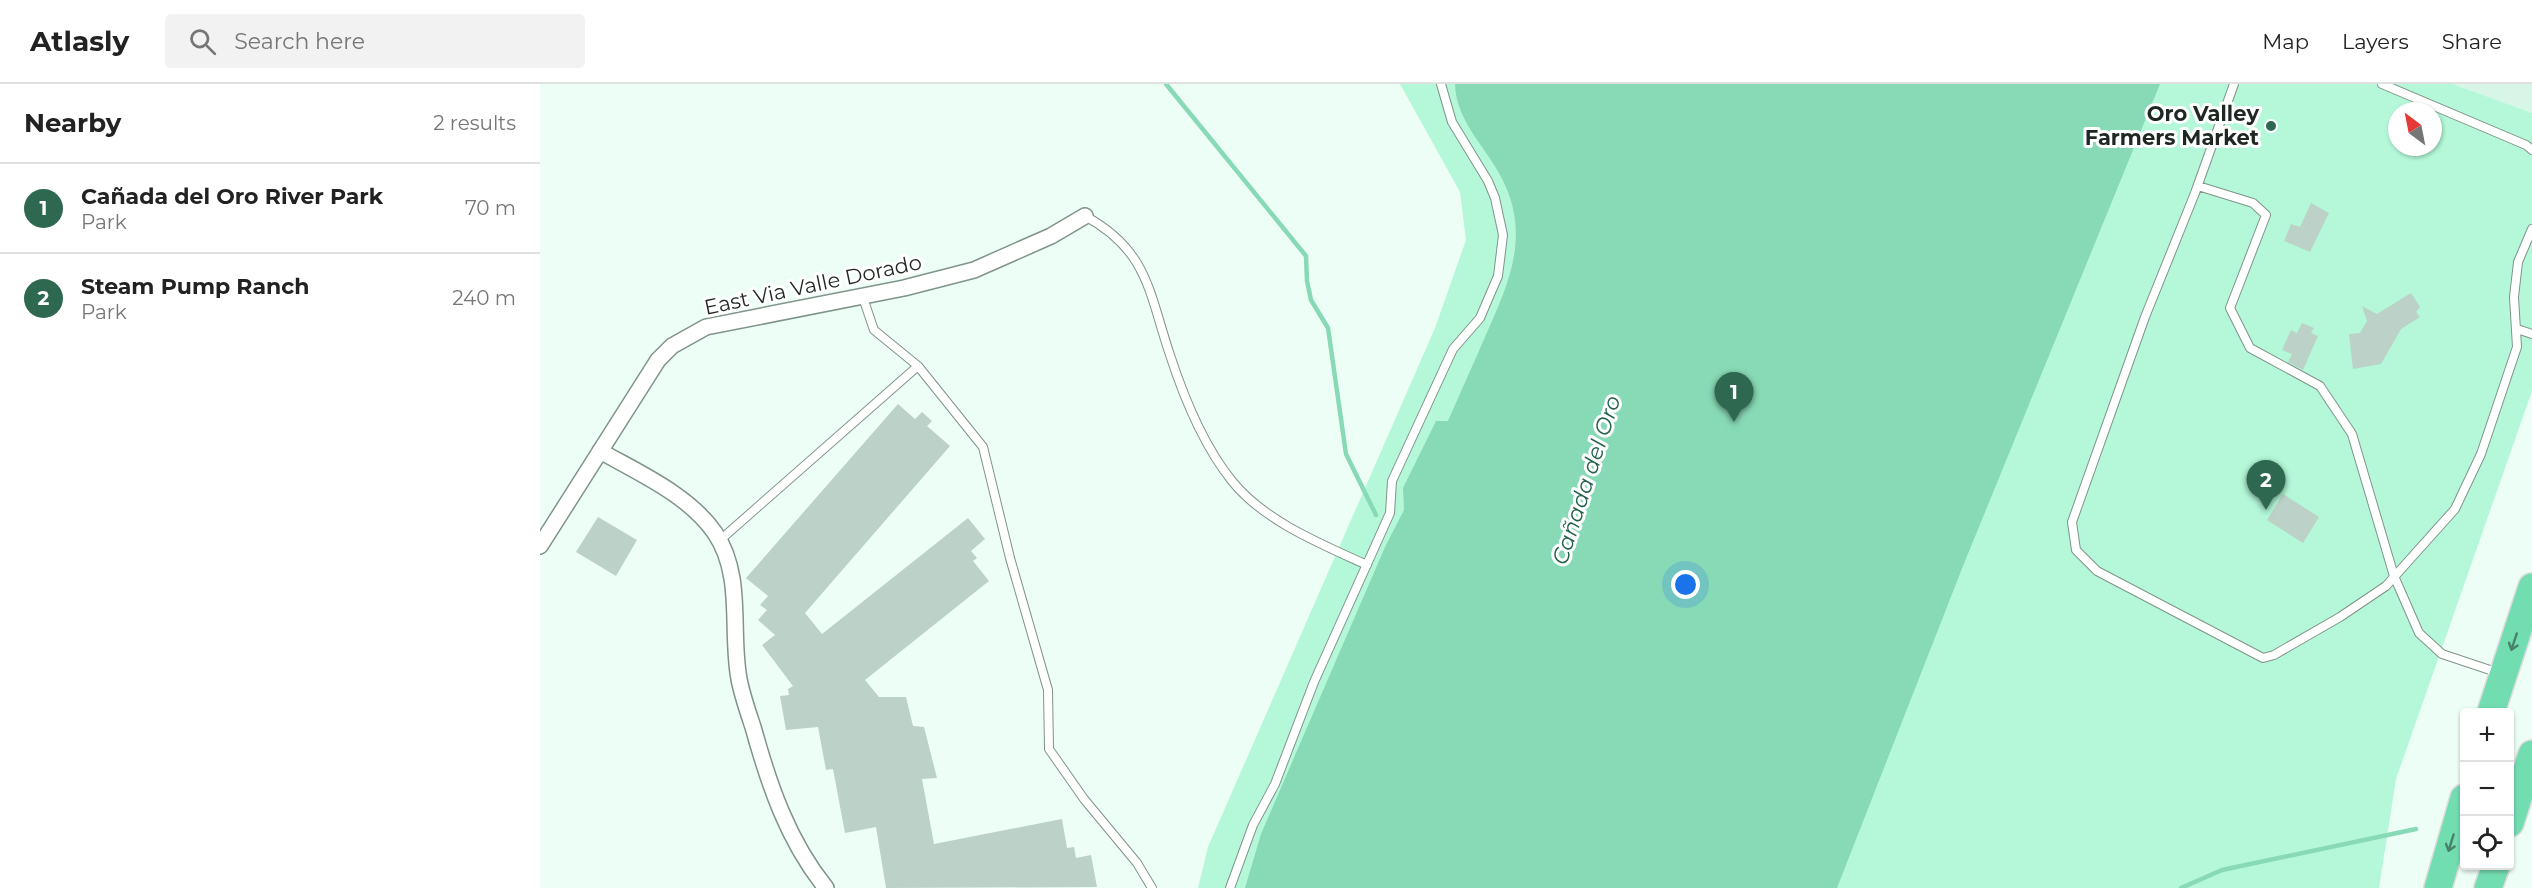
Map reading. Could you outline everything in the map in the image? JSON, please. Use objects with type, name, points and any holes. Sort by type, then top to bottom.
[{"type":"highway","points":[[2492,708],[2532,587]]},
{"type":"highway","points":[[2512,816],[2532,754]]},
{"type":"highway","points":[[2438,888],[2460,812]]},
{"type":"highway","points":[[2488,888],[2495,870]]},
{"type":"street","name":"East Via Valle Dorado","points":[[540,546],[658,360],[686,338],[706,327],[974,270],[1051,236],[1085,216]]},
{"type":"street","points":[[600,451],[686,502],[714,531],[732,569],[739,678],[771,791],[809,868],[826,888]]},
{"type":"lane","points":[[1230,887],[1248,839],[1275,784],[1314,682],[1390,513],[1392,481],[1453,350],[1480,318],[1498,276],[1503,236],[1495,198],[1488,181],[1452,122],[1441,84]]},
{"type":"lane","points":[[2234,84],[2198,186],[2145,317],[2072,522],[2076,550],[2097,571],[2263,658],[2274,655],[2340,617],[2386,586],[2455,509],[2481,454],[2517,347],[2514,297],[2518,262],[2532,229]]},
{"type":"lane","points":[[2382,84],[2478,123],[2532,150]]},
{"type":"lane","points":[[2198,186],[2253,203],[2266,215],[2230,308],[2250,348],[2320,386],[2352,434],[2394,576],[2419,633],[2430,646],[2442,654],[2503,675]]},
{"type":"lane","points":[[1085,216],[1113,234],[1128,248],[1145,273],[1170,357],[1204,440],[1233,482],[1261,510],[1367,565]]},
{"type":"lane","points":[[862,295],[874,330],[918,366],[983,447],[1010,558],[1048,690],[1049,749],[1084,799],[1137,863],[1152,888]]},
{"type":"lane","points":[[2517,329],[2532,334]]},
{"type":"lane","points":[[719,541],[918,366]]},
{"type":"shaded area","points":[[1400,84],[2453,84],[2532,113],[2532,391],[2396,779],[2379,888],[1198,888],[1208,847],[1435,328],[1466,240],[1460,192]]},
{"type":"shaded area","points":[[2453,84],[2532,84],[2532,113]]},
{"type":"water","name":"Cañada del Oro","points":[[1455,84],[2160,84],[1963,566],[1837,888],[1245,888],[1261,834],[1385,547],[1404,510],[1403,488],[1436,421],[1448,421],[1501,300],[1513,263],[1516,225],[1512,205],[1499,172],[1461,112]]},
{"type":"building","points":[[2311,203],[2329,213],[2310,252],[2284,241],[2291,224],[2300,227]]},
{"type":"building","points":[[2411,293],[2420,307],[2416,312],[2420,317],[2401,329],[2381,364],[2353,369],[2349,334],[2360,333],[2367,321],[2362,306],[2377,314]]},
{"type":"building","points":[[2302,323],[2314,328],[2311,333],[2318,336],[2303,370],[2288,362],[2292,354],[2282,350],[2291,330],[2297,333]]},
{"type":"building","points":[[898,404],[915,419],[922,412],[932,421],[927,426],[950,446],[805,613],[822,634],[968,518],[985,539],[971,551],[977,558],[973,561],[989,581],[865,680],[879,697],[906,697],[913,726],[924,727],[937,778],[922,779],[934,844],[1062,819],[1067,848],[1074,847],[1076,858],[1091,855],[1097,887],[886,888],[876,827],[845,833],[833,769],[826,770],[818,727],[786,730],[780,696],[789,695],[788,689],[793,686],[762,645],[775,635],[758,620],[767,610],[760,605],[768,596],[746,578]]},
{"type":"building","points":[[2283,494],[2319,517],[2303,543],[2267,520]]},
{"type":"building","points":[[598,517],[637,540],[616,576],[576,552]]},
{"type":"waterway","points":[[1166,84],[1306,256],[1307,281],[1311,300],[1328,328],[1346,454],[1376,515]]},
{"type":"waterway","points":[[2181,888],[2222,870],[2416,829]]},
{"type":"place","name":"Oro Valley Farmers Market","points":[[2271,126]]},
{"type":"place","name":"Cañada del Oro River Park","points":[[1734,422]]},
{"type":"place","name":"Steam Pump Ranch","points":[[2266,510]]}]
